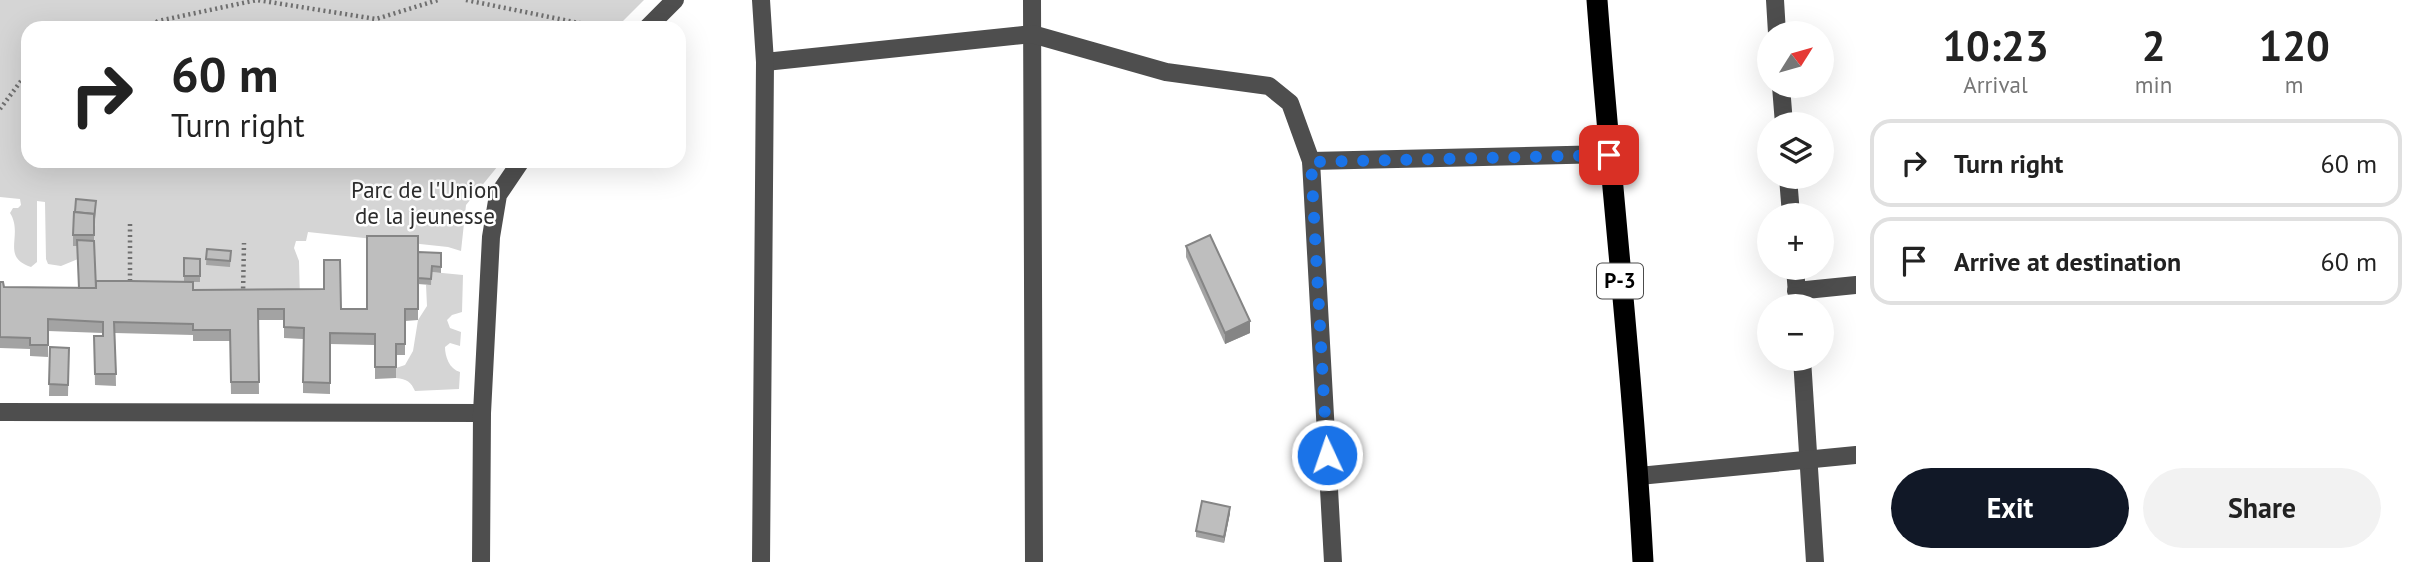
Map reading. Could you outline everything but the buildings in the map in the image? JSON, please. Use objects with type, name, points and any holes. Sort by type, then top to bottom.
[{"type":"highway","name":"P-3","points":[[1597,0],[1639,476],[1643,562]]},
{"type":"street","points":[[654,21],[675,0]]},
{"type":"street","points":[[761,0],[765,62],[761,562]]},
{"type":"street","points":[[1032,0],[1034,562]]},
{"type":"street","points":[[1775,0],[1776,21]]},
{"type":"street","points":[[765,62],[1032,34],[1166,72],[1269,86],[1290,103],[1311,162],[1333,562]]},
{"type":"street","points":[[1311,162],[1609,155]]},
{"type":"street","points":[[481,562],[482,413],[491,237],[498,195],[516,168]]},
{"type":"street","points":[[1815,294],[1856,285]]},
{"type":"street","points":[[1803,371],[1815,562]]},
{"type":"street","points":[[0,412],[482,413]]},
{"type":"street","points":[[1639,476],[1856,455]]},
{"type":"path","points":[[158,21],[257,0],[376,19],[439,0]]},
{"type":"path","points":[[466,0],[569,21]]},
{"type":"path","points":[[0,109],[21,81]]},
{"type":"path","points":[[130,224],[131,292]]},
{"type":"path","points":[[243,301],[244,243]]},
{"type":"green space","name":"Parc de l'Union de la jeunesse","points":[[0,0],[644,0],[623,21],[21,21],[21,168],[496,168],[466,205],[461,251],[448,247],[308,232],[306,241],[296,241],[294,248],[299,261],[300,300],[96,292],[96,207],[73,246],[77,246],[78,259],[61,266],[48,264],[46,259],[45,202],[37,201],[37,262],[31,267],[22,263],[14,251],[15,229],[10,213],[13,208],[21,205],[20,199],[0,197]]},
{"type":"green space","points":[[432,272],[463,275],[462,312],[447,320],[450,328],[461,332],[460,346],[450,343],[445,347],[448,362],[460,372],[459,389],[415,391],[408,382],[396,378],[396,368],[405,365],[413,351],[418,320],[427,306],[426,285],[431,284]]},
{"type":"route","points":[[1327,455],[1311,162],[1609,155]]}]
